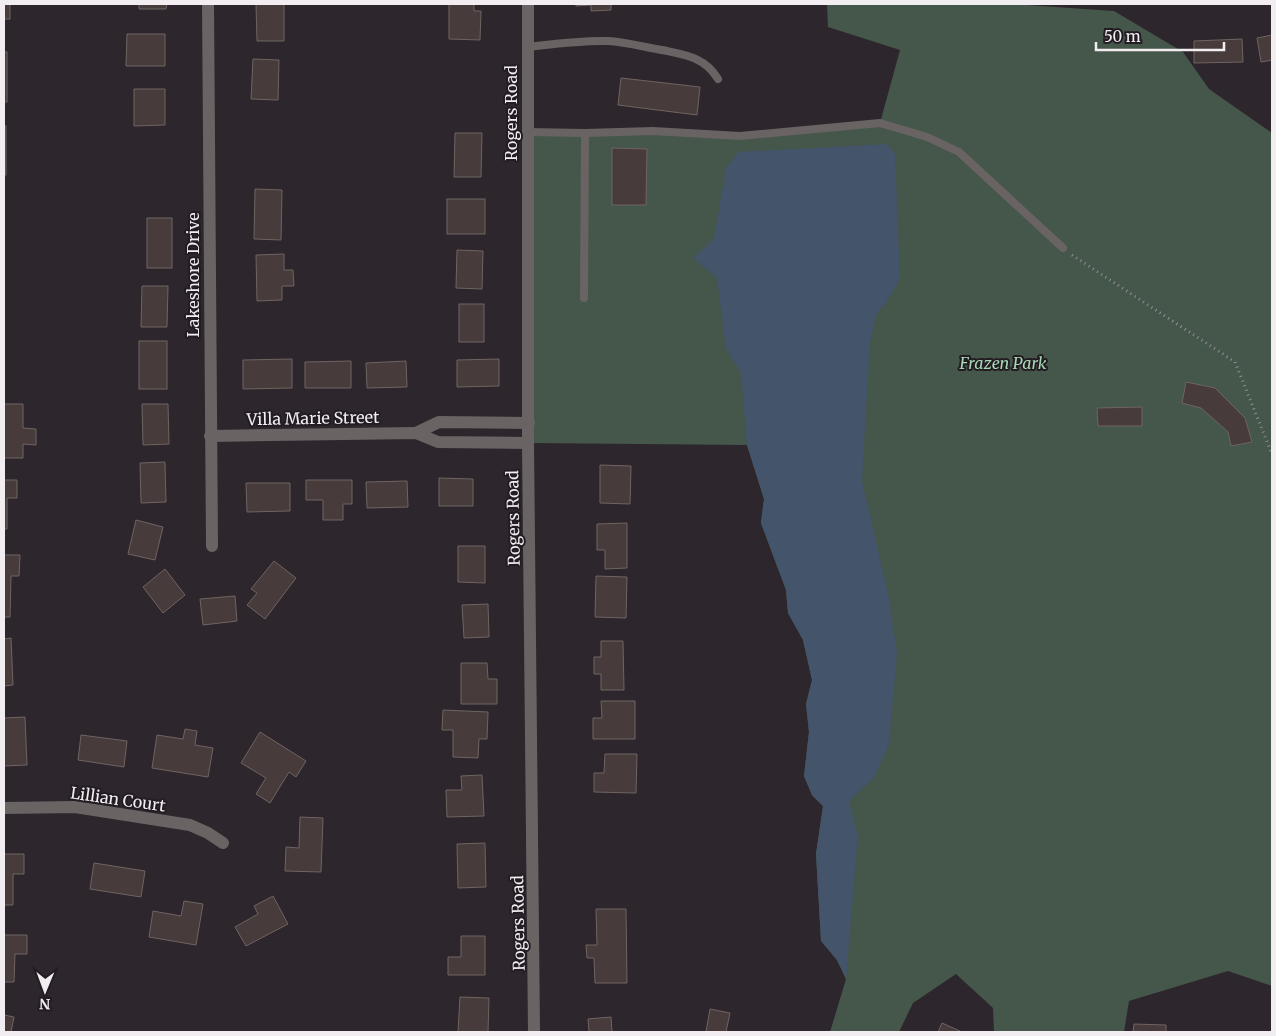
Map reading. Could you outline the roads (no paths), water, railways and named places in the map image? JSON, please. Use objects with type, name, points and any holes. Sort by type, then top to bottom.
[{"type":"street","name":"Lakeshore Drive","points":[[208,4],[212,546]]},
{"type":"street","name":"Rogers Road","points":[[528,4],[528,443],[534,1032]]},
{"type":"street","name":"Villa Marie Street","points":[[416,433],[439,422],[529,423]]},
{"type":"street","name":"Villa Marie Street","points":[[210,436],[416,433],[438,442],[528,443]]},
{"type":"street","name":"Lillian Court","points":[[4,808],[76,807],[190,825],[208,833],[223,843]]},
{"type":"lane","points":[[527,47],[586,41],[625,43],[682,54],[703,62],[718,79]]},
{"type":"lane","points":[[528,132],[653,131],[740,136],[880,123],[927,136],[959,152],[1063,248]]},
{"type":"lane","points":[[584,298],[585,132]]},
{"type":"water","points":[[887,144],[895,154],[900,280],[877,313],[870,341],[862,481],[888,593],[897,653],[889,744],[874,778],[849,801],[858,836],[846,979],[837,960],[821,941],[816,854],[823,806],[812,795],[804,776],[809,732],[806,704],[812,680],[803,640],[788,613],[786,590],[761,523],[764,499],[747,445],[741,373],[726,349],[717,278],[693,258],[714,239],[726,168],[738,152]]},
{"type":"park label","name":"Frazen Park","points":[[1003,363]]}]
